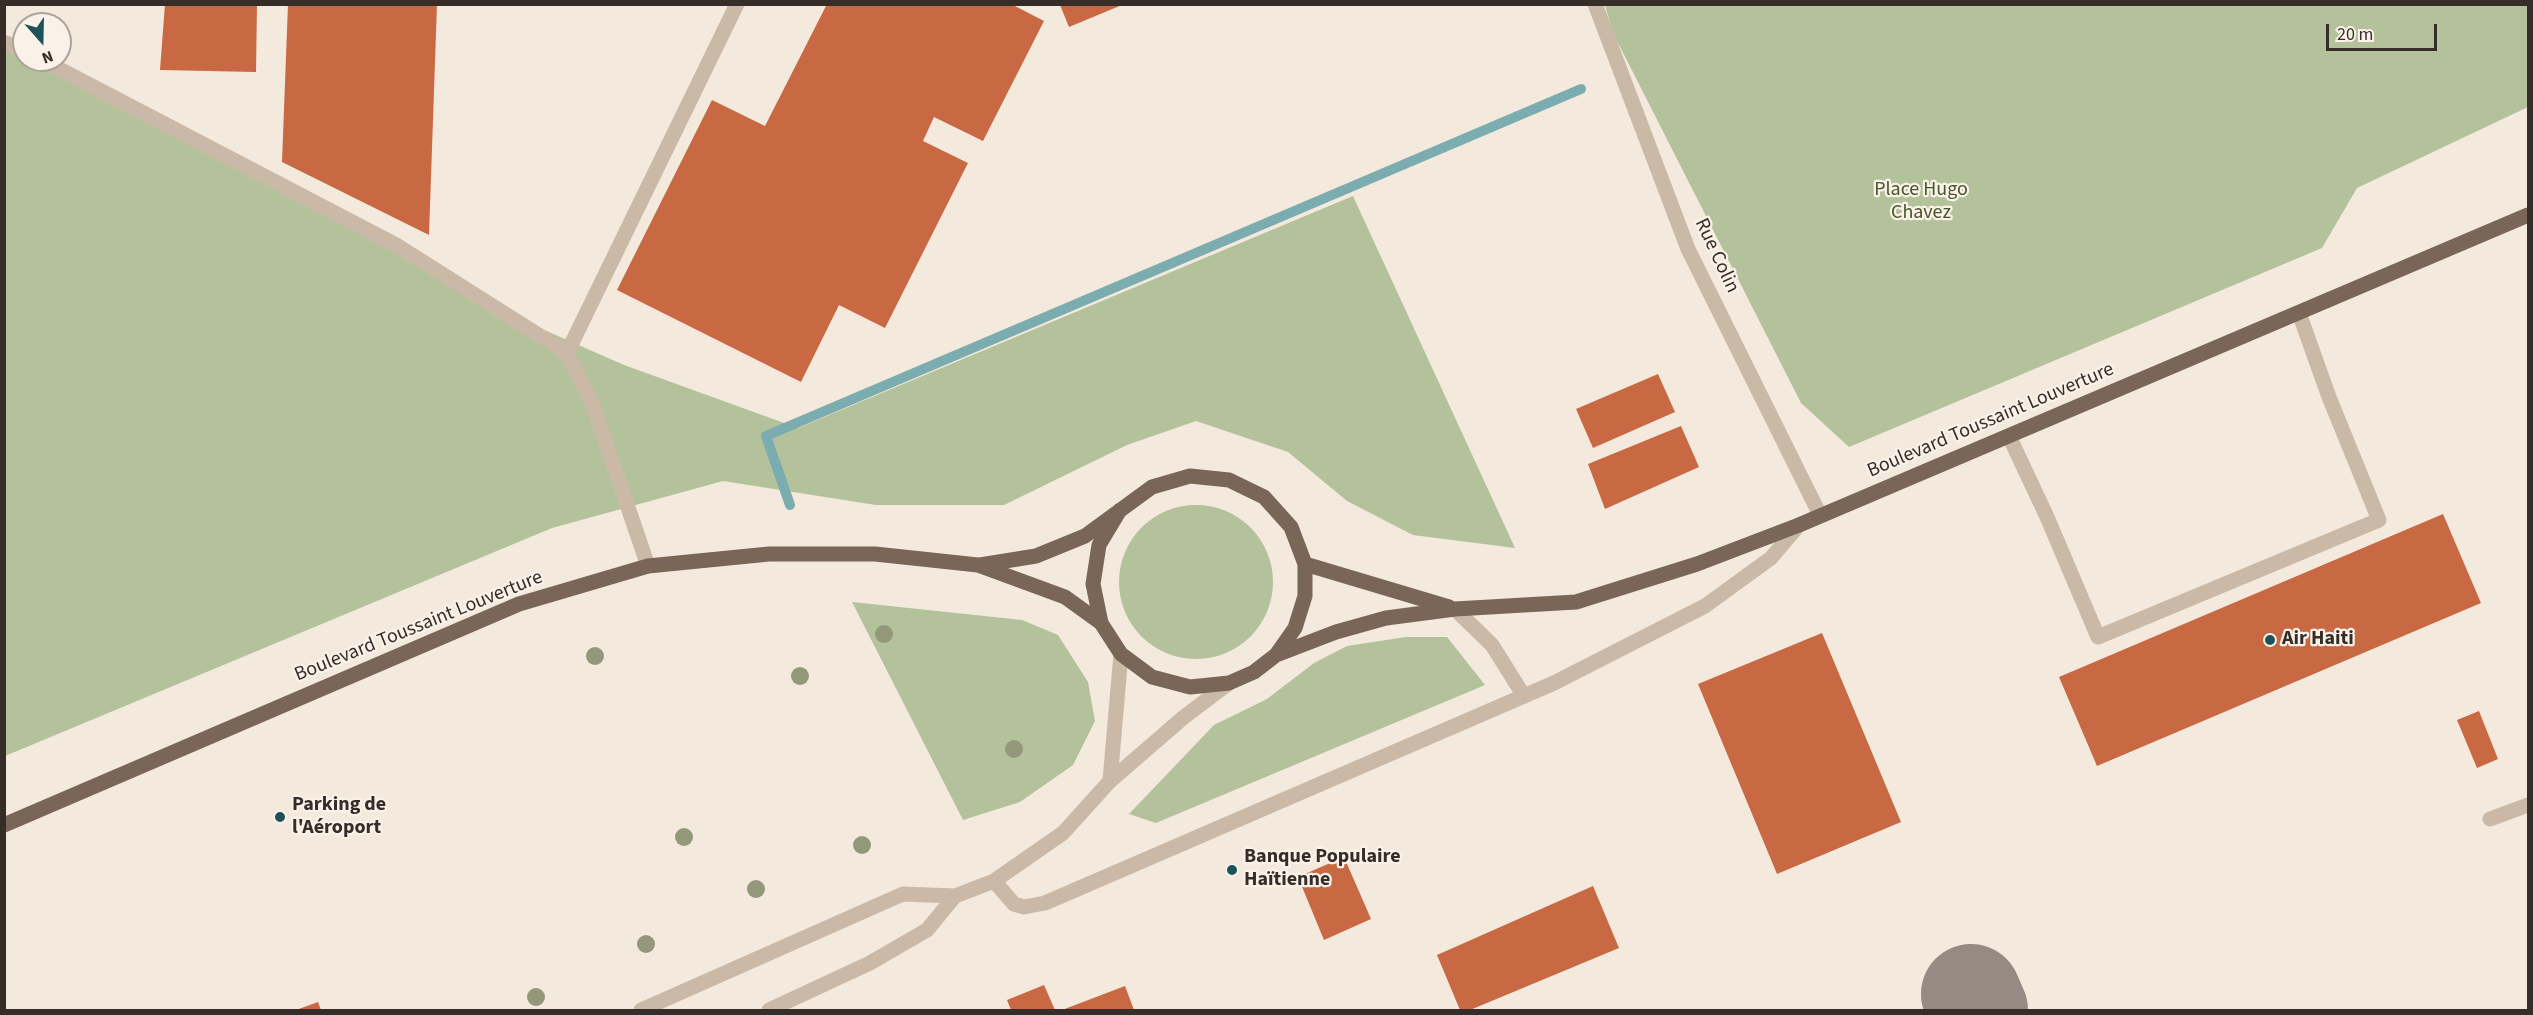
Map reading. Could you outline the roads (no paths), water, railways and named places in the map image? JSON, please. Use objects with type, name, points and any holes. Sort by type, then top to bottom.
[{"type":"main road","name":"Boulevard Toussaint Louverture","points":[[1276,655],[1335,632],[1386,618],[1455,609],[1576,602],[1697,564],[1799,525],[2529,216]]},
{"type":"main road","points":[[1190,476],[1229,480],[1264,497],[1291,527],[1305,564],[1305,596],[1295,628],[1276,655],[1254,672],[1229,683],[1190,687],[1152,677],[1121,654],[1101,623],[1093,584],[1099,545],[1120,510],[1152,487],[1190,476]]},
{"type":"main road","name":"Boulevard Toussaint Louverture","points":[[4,825],[519,604],[648,566],[769,555],[863,554],[978,565],[1036,556],[1085,536],[1120,510]]},
{"type":"main road","name":"Boulevard Toussaint Louverture","points":[[1305,564],[1455,609]]},
{"type":"main road","name":"Boulevard Toussaint Louverture","points":[[978,565],[1065,597],[1101,623]]},
{"type":"lane","points":[[567,353],[737,4]]},
{"type":"lane","name":"Rue Colin","points":[[1595,4],[1688,249],[1820,515]]},
{"type":"lane","points":[[65,72],[398,246],[567,353],[592,402],[648,566]]},
{"type":"lane","points":[[2009,436],[2047,517],[2098,637],[2379,520],[2298,313]]},
{"type":"lane","points":[[994,881],[1014,904],[1024,907],[1045,903],[1524,696],[1705,606],[1771,558],[1799,525]]},
{"type":"lane","points":[[1455,609],[1492,645],[1524,696]]},
{"type":"lane","points":[[1110,781],[1121,654]]},
{"type":"lane","points":[[641,1011],[903,894],[955,896],[994,881],[1063,832],[1110,781],[1184,717],[1229,683]]},
{"type":"lane","points":[[2490,819],[2529,805]]},
{"type":"lane","points":[[769,1011],[870,963],[927,930],[955,896]]},
{"type":"waterway","points":[[790,505],[766,436],[1581,89]]},
{"type":"place","name":"Air Haiti","points":[[2270,640]]},
{"type":"place","name":"Parking de l'Aéroport","points":[[280,817]]},
{"type":"place","name":"Banque Populaire Haïtienne","points":[[1232,870]]},
{"type":"park label","name":"Place Hugo Chavez","points":[[1921,202]]}]
